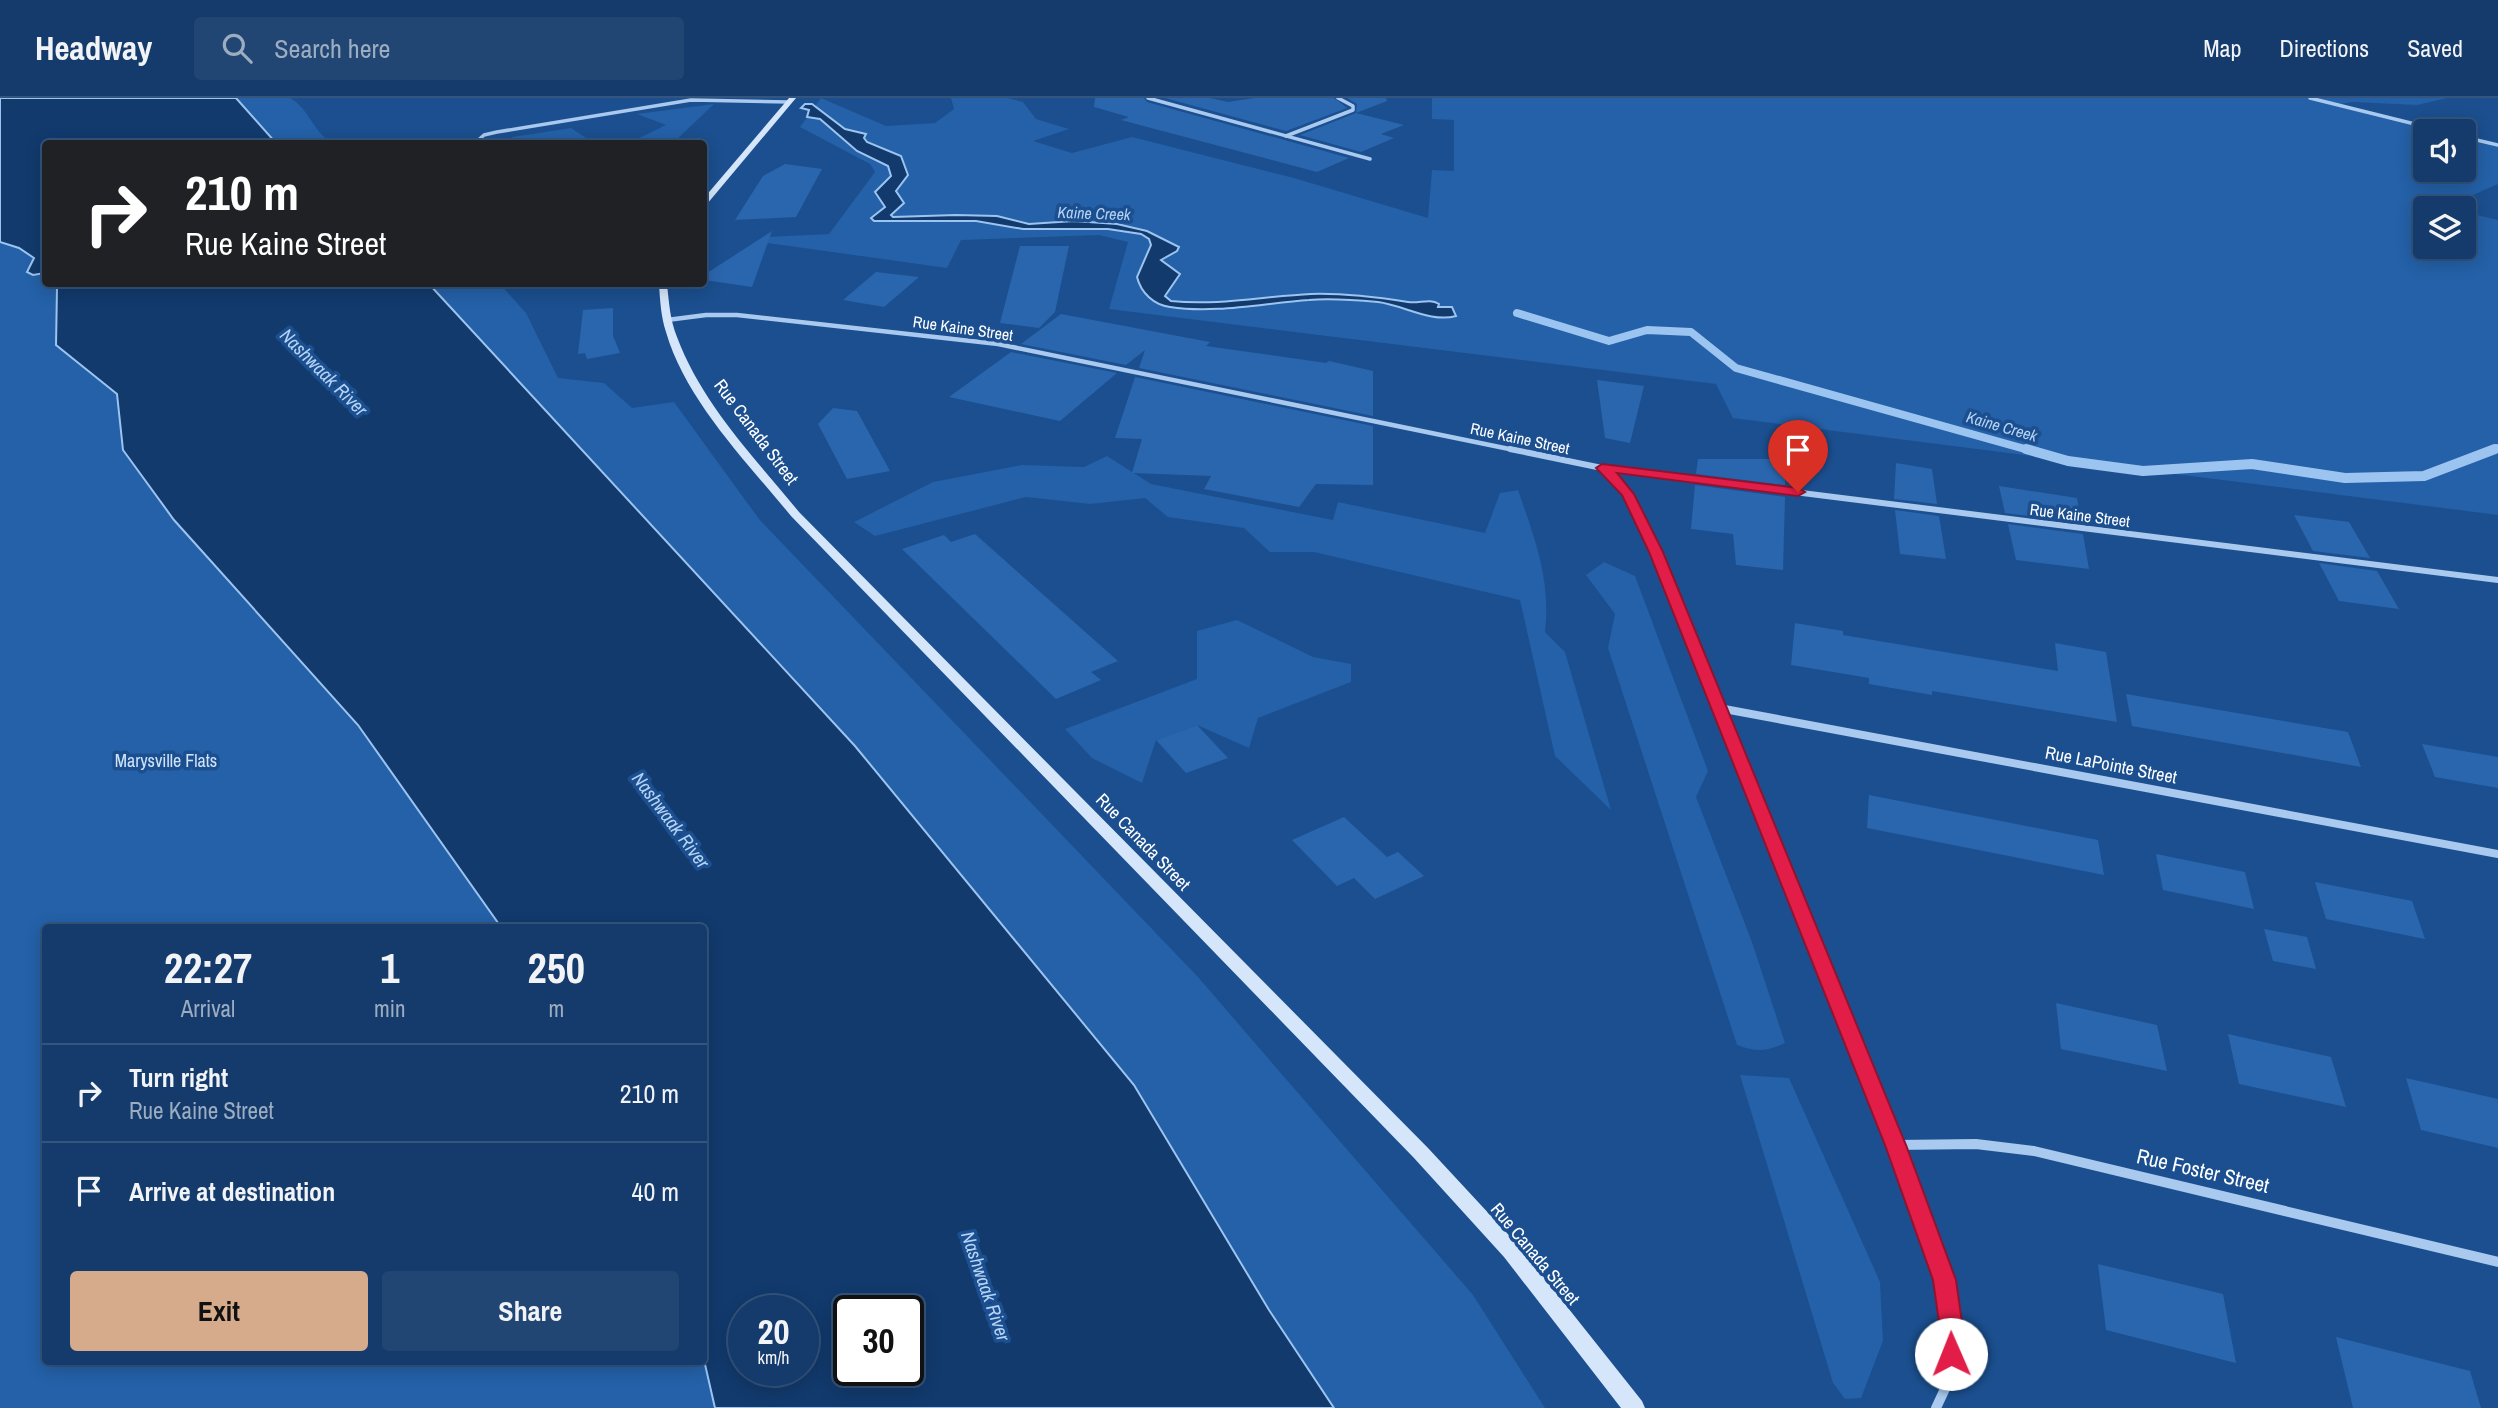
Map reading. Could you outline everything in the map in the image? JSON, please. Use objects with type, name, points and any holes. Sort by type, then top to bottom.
[{"type":"main road","points":[[707,198],[791,100]]},
{"type":"main road","name":"Rue Canada Street","points":[[663,287],[667,320],[685,365],[726,428],[795,514],[1421,1153],[1510,1251],[1634,1408]]},
{"type":"street","points":[[1148,98],[1370,159]]},
{"type":"street","points":[[1286,136],[1353,110],[1353,106],[1338,98]]},
{"type":"street","points":[[2310,98],[2413,124]]},
{"type":"street","points":[[478,140],[484,135],[497,132],[670,103],[704,100],[791,100]]},
{"type":"street","points":[[2476,139],[2498,145]]},
{"type":"street","name":"Rue Kaine Street","points":[[667,320],[706,314],[737,315],[971,340],[1602,468],[2498,580]]},
{"type":"street","points":[[1602,468],[1616,479],[1628,494],[1642,522],[1895,1145],[1944,1280],[1951,1329],[1950,1378],[1936,1408]]},
{"type":"street","name":"Rue LaPointe Street","points":[[1719,708],[2498,854]]},
{"type":"street","name":"Rue Foster Street","points":[[1895,1145],[1976,1144],[2034,1151],[2498,1262]]},
{"type":"green space","points":[[236,98],[290,98],[302,108],[328,140],[273,140]]},
{"type":"green space","points":[[821,98],[886,126],[935,123],[954,109],[951,98],[1008,98],[1023,102],[1036,119],[1069,129],[1033,141],[1072,153],[1132,137],[1294,178],[1428,218],[1432,170],[1454,171],[1454,120],[1432,119],[1432,98],[2447,98],[2417,105],[2353,102],[2340,104],[2413,123],[2413,182],[2476,182],[2476,140],[2498,145],[2498,184],[2471,196],[2413,196],[2413,259],[2476,259],[2476,215],[2498,220],[2498,515],[1733,418],[1716,384],[1109,309],[1128,242],[1099,235],[961,240],[947,268],[761,242],[767,237],[829,234],[875,172],[870,164],[800,127]]},
{"type":"green space","points":[[714,104],[676,140],[635,140],[666,125],[637,114]]},
{"type":"green space","points":[[571,128],[589,140],[510,140],[513,137]]},
{"type":"green space","name":"Marysville Flats","points":[[0,242],[19,248],[35,258],[27,272],[33,275],[42,274],[42,287],[58,287],[56,345],[117,394],[123,451],[174,520],[358,725],[499,924],[42,924],[42,1365],[705,1365],[715,1408],[0,1408]]},
{"type":"green space","points":[[432,287],[503,287],[526,313],[558,378],[604,383],[632,408],[674,402],[759,519],[1198,977],[1473,1295],[1545,1408],[1334,1408],[1269,1310],[1134,1085],[855,746]]},
{"type":"green space","points":[[1107,456],[1151,484],[1333,520],[1338,502],[1485,533],[1500,493],[1518,490],[1544,577],[1545,632],[1565,652],[1611,810],[1555,756],[1520,600],[1314,552],[1270,552],[1244,528],[1168,517],[1145,498],[1090,504],[1026,497],[875,536],[854,522],[933,482],[1022,465],[1084,467]]},
{"type":"green space","points":[[1604,562],[1635,576],[1708,771],[1696,797],[1752,942],[1785,1043],[1778,1046],[1761,1050],[1737,1045],[1608,648],[1615,614],[1586,575]]},
{"type":"green space","points":[[1237,620],[1313,657],[1351,664],[1351,682],[1258,718],[1249,748],[1197,725],[1156,740],[1142,783],[1092,758],[1065,729],[1197,679],[1197,631]]},
{"type":"green space","points":[[1740,1075],[1789,1078],[1880,1282],[1883,1341],[1861,1398],[1845,1399],[1833,1383]]},
{"type":"water","points":[[0,98],[236,98],[273,140],[42,140],[42,274],[33,275],[27,272],[34,258],[19,248],[0,242]]},
{"type":"water","points":[[805,104],[812,104],[845,129],[866,134],[864,138],[867,142],[901,156],[908,175],[896,191],[904,203],[891,215],[893,217],[997,216],[1029,224],[1074,221],[1117,224],[1147,231],[1179,247],[1161,260],[1180,274],[1165,296],[1171,301],[1206,302],[1335,294],[1412,302],[1431,301],[1439,304],[1438,307],[1452,307],[1456,316],[1437,317],[1378,302],[1326,299],[1222,309],[1170,307],[1154,301],[1139,283],[1137,277],[1151,245],[1149,239],[1141,234],[1108,229],[1023,229],[976,221],[874,221],[871,218],[885,207],[875,192],[891,176],[888,166],[857,151],[820,119],[807,117],[809,110],[801,108]]},
{"type":"water","name":"Nashwaak River","points":[[58,287],[432,287],[855,746],[1134,1085],[1269,1310],[1334,1408],[715,1408],[705,1365],[707,924],[499,924],[358,725],[174,520],[123,450],[117,394],[56,345]]},
{"type":"building","points":[[1095,98],[1144,98],[1147,102],[1349,158],[1317,172],[1121,120],[1129,117],[1094,107]]},
{"type":"building","points":[[1165,98],[1210,98],[1228,102],[1254,98],[1334,98],[1347,108],[1286,131]]},
{"type":"building","points":[[1347,98],[1386,98],[1387,101],[1356,113],[1357,104]]},
{"type":"building","points":[[1356,113],[1404,125],[1381,134],[1394,138],[1361,152],[1300,135]]},
{"type":"building","points":[[785,164],[822,169],[796,217],[735,220],[763,176]]},
{"type":"building","points":[[772,231],[752,287],[707,280],[707,273]]},
{"type":"building","points":[[1020,246],[1069,246],[1055,312],[1039,328],[1000,323]]},
{"type":"building","points":[[876,272],[919,277],[884,307],[843,300]]},
{"type":"building","points":[[613,308],[613,336],[620,353],[587,359],[585,353],[578,354],[583,310]]},
{"type":"building","points":[[1061,314],[1210,342],[1206,346],[1326,363],[1329,361],[1373,371],[1373,416],[1139,368],[1145,350],[1126,365],[1021,344]]},
{"type":"building","points":[[1011,352],[1117,373],[1060,421],[949,397]]},
{"type":"building","points":[[1135,377],[1373,426],[1373,485],[1316,484],[1299,507],[1204,489],[1211,476],[1132,473],[1142,439],[1115,438]]},
{"type":"building","points":[[1597,380],[1644,386],[1630,443],[1605,438]]},
{"type":"building","points":[[833,408],[857,411],[890,471],[847,479],[818,424]]},
{"type":"building","points":[[1698,459],[1786,459],[1785,485],[1696,474]]},
{"type":"building","points":[[1896,463],[1932,469],[1937,504],[1894,499]]},
{"type":"building","points":[[1695,485],[1785,497],[1783,570],[1736,565],[1733,534],[1691,529]]},
{"type":"building","points":[[1999,486],[2077,498],[2081,522],[2005,513]]},
{"type":"building","points":[[1895,510],[1939,516],[1946,559],[1900,554]]},
{"type":"building","points":[[2294,515],[2349,522],[2370,558],[2313,551]]},
{"type":"building","points":[[2008,524],[2083,534],[2089,569],[2016,560]]},
{"type":"building","points":[[975,534],[1118,661],[1091,672],[1101,680],[1056,699],[902,549],[944,535],[951,542]]},
{"type":"building","points":[[2319,563],[2377,571],[2399,609],[2339,601]]},
{"type":"building","points":[[1795,623],[1843,631],[1843,635],[2058,671],[2055,643],[2106,652],[2117,722],[1932,691],[1932,695],[1869,684],[1869,678],[1791,665]]},
{"type":"building","points":[[2126,694],[2348,732],[2361,767],[2132,726]]},
{"type":"building","points":[[1197,725],[1228,758],[1186,773],[1156,740]]},
{"type":"building","points":[[2422,744],[2498,757],[2498,788],[2435,777]]},
{"type":"building","points":[[1869,795],[2098,840],[2104,875],[1867,828]]},
{"type":"building","points":[[1344,817],[1387,857],[1398,852],[1424,876],[1375,899],[1354,878],[1337,886],[1292,840]]},
{"type":"building","points":[[2156,854],[2245,872],[2254,909],[2163,890]]},
{"type":"building","points":[[2315,882],[2412,901],[2425,939],[2326,919]]},
{"type":"building","points":[[2264,929],[2307,937],[2316,969],[2273,961]]},
{"type":"building","points":[[2056,1003],[2157,1025],[2167,1071],[2061,1049]]},
{"type":"building","points":[[2228,1034],[2331,1057],[2346,1107],[2239,1084]]},
{"type":"building","points":[[2406,1078],[2498,1099],[2498,1148],[2421,1130]]},
{"type":"building","points":[[2098,1264],[2223,1294],[2236,1363],[2106,1330]]},
{"type":"building","points":[[2336,1337],[2470,1371],[2481,1408],[2353,1408]]},
{"type":"waterway","name":"Kaine Creek","points":[[1517,313],[1609,341],[1647,330],[1691,332],[1736,368],[2032,451]]},
{"type":"waterway","name":"Kaine Creek","points":[[2490,451],[2498,448]]},
{"type":"waterway","name":"Kaine Creek","points":[[2026,449],[2068,461],[2143,471],[2252,464],[2345,478],[2424,476],[2495,449]]},
{"type":"route","points":[[1798,492],[1602,468],[1616,479],[1628,494],[1656,552],[1895,1145],[1944,1280],[1951,1329],[1951,1354]]}]
